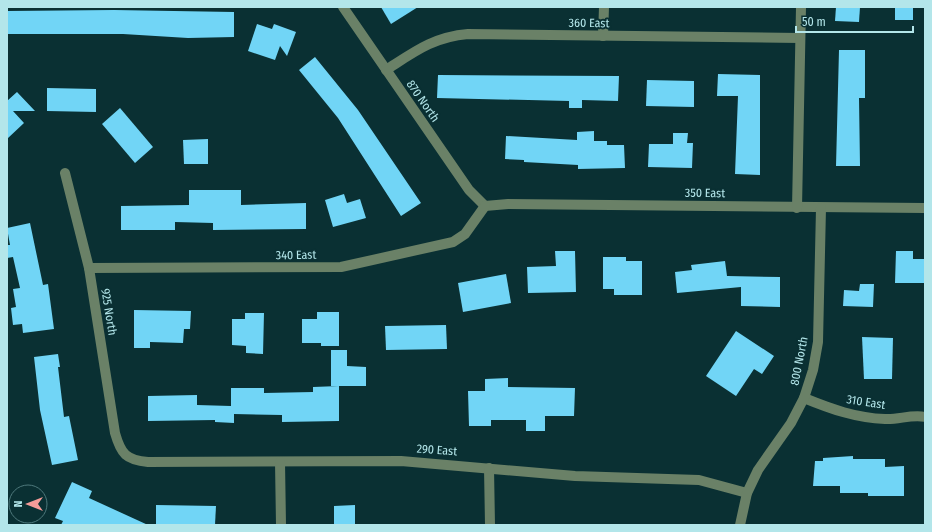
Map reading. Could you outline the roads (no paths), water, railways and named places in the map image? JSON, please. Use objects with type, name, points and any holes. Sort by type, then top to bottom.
[{"type":"street","name":"870 North","points":[[343,7],[469,190],[485,206]]},
{"type":"street","points":[[603,36],[604,7]]},
{"type":"street","points":[[797,208],[801,7]]},
{"type":"street","name":"360 East","points":[[386,70],[435,40],[450,36],[468,34],[800,38]]},
{"type":"street","name":"925 North","points":[[64,173],[89,268],[115,433],[119,446],[125,455]]},
{"type":"street","name":"350 East","points":[[485,206],[508,204],[797,208],[925,208]]},
{"type":"street","name":"340 East","points":[[89,268],[294,268],[353,265],[453,242],[465,234],[485,206]]},
{"type":"street","name":"800 North","points":[[740,525],[747,493],[758,470],[791,423],[804,398],[813,370],[818,342],[821,208]]},
{"type":"street","name":"310 East","points":[[804,398],[849,415],[887,419],[925,417]]},
{"type":"street","name":"290 East","points":[[125,455],[136,461],[148,462],[401,461],[575,476],[699,480],[747,493]]},
{"type":"street","points":[[280,462],[281,525]]},
{"type":"street","points":[[489,468],[490,525]]}]
